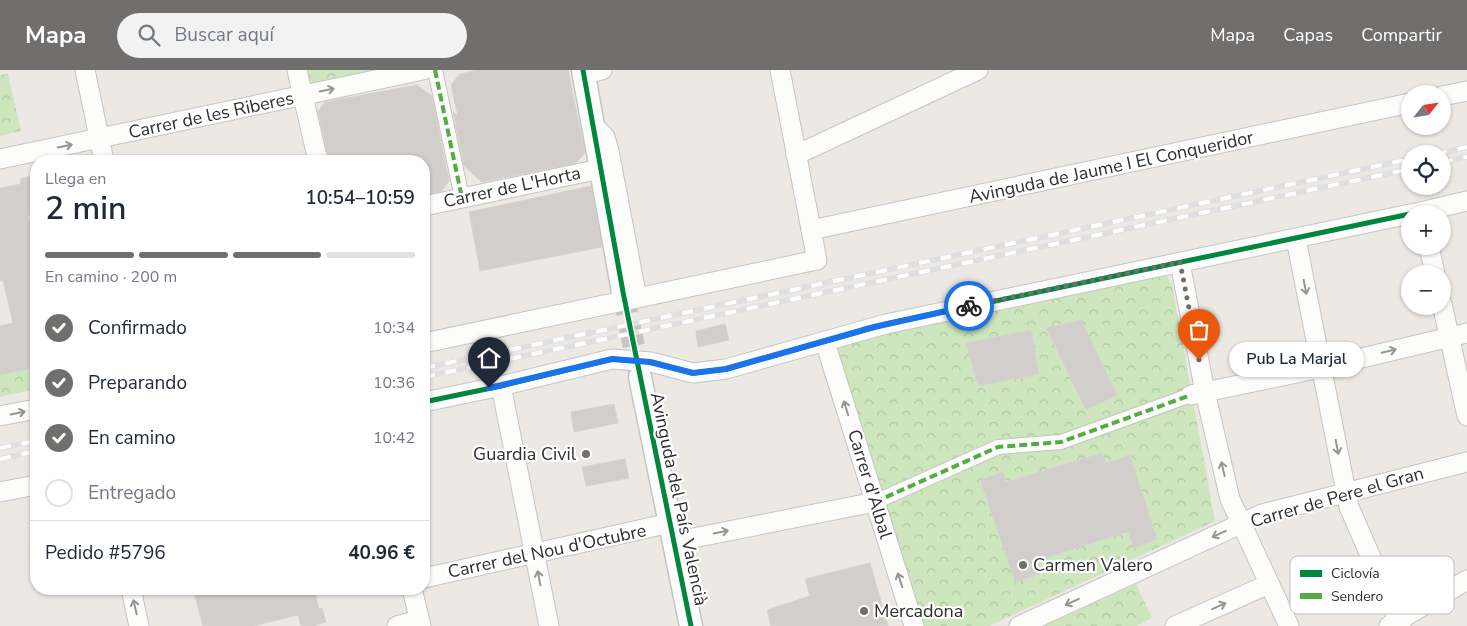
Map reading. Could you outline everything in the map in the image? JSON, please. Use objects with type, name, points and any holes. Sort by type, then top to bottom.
[{"type":"street","points":[[85,70],[103,155]]},
{"type":"street","points":[[297,70],[317,155]]},
{"type":"street","name":"Carrer de les Riberes","points":[[0,159],[422,70]]},
{"type":"street","points":[[435,70],[462,198]]},
{"type":"street","points":[[430,342],[630,295],[817,260],[780,70]]},
{"type":"street","points":[[796,155],[978,70]]},
{"type":"street","points":[[590,71],[592,124],[600,169],[630,295]]},
{"type":"street","points":[[1451,94],[1467,91]]},
{"type":"street","name":"Avinguda de Jaume I El Conqueridor","points":[[811,230],[1401,105]]},
{"type":"street","points":[[592,124],[604,137],[609,151],[630,295]]},
{"type":"street","name":"Carrer de L'Horta","points":[[430,205],[600,169]]},
{"type":"street","points":[[1450,205],[1467,201]]},
{"type":"street","points":[[430,401],[612,359],[650,362],[693,373],[726,369],[886,324],[1401,216]]},
{"type":"street","points":[[1296,239],[1349,507],[1369,556]]},
{"type":"street","points":[[1180,262],[1198,393],[1230,499],[1289,626]]},
{"type":"street","points":[[1448,315],[1459,335],[1467,416]]},
{"type":"street","points":[[875,502],[998,447],[1061,442],[1198,393],[1320,368],[1459,335]]},
{"type":"street","name":"Carrer d'Albal","points":[[825,342],[914,626]]},
{"type":"street","name":"Avinguda del País Valencià","points":[[640,377],[691,626]]},
{"type":"street","points":[[501,386],[549,626]]},
{"type":"street","points":[[0,416],[30,410]]},
{"type":"street","name":"Carrer de Pere el Gran","points":[[1019,626],[1262,514],[1467,462]]},
{"type":"street","points":[[0,492],[30,486]]},
{"type":"street","name":"Carrer del Nou d'Octubre","points":[[430,577],[534,554],[875,502]]},
{"type":"street","points":[[1454,588],[1467,580]]},
{"type":"street","points":[[1175,626],[1269,584]]},
{"type":"street","points":[[131,595],[139,626]]},
{"type":"street","points":[[397,626],[420,623],[413,595]]},
{"type":"street","points":[[1396,624],[1412,614]]},
{"type":"green space","points":[[300,70],[372,70],[312,83],[301,76]]},
{"type":"green space","points":[[8,74],[21,131],[0,136],[0,75]]},
{"type":"green space","points":[[1165,273],[1172,285],[1215,521],[989,626],[917,626],[833,348],[848,343]]},
{"type":"green space","points":[[30,369],[30,390],[0,397],[0,375]]},
{"type":"green space","points":[[1136,584],[1152,618],[1137,626],[1044,626]]},
{"type":"building","points":[[477,70],[568,70],[585,153],[576,163],[482,182],[464,166],[453,112],[458,116],[451,85],[460,74]]},
{"type":"building","points":[[417,85],[432,96],[449,181],[442,191],[430,194],[430,155],[328,155],[318,111],[325,102]]},
{"type":"building","points":[[30,176],[30,216],[28,216],[30,224],[30,369],[0,375],[0,326],[13,323],[3,280],[0,281],[0,188],[21,184],[20,179]]},
{"type":"building","points":[[591,186],[602,247],[480,271],[469,212]]},
{"type":"building","points":[[1081,320],[1117,395],[1086,410],[1046,328]]},
{"type":"building","points":[[725,324],[729,340],[698,347],[696,331]]},
{"type":"building","points":[[1031,330],[1039,374],[978,386],[966,343]]},
{"type":"building","points":[[614,404],[618,423],[574,432],[571,412]]},
{"type":"building","points":[[1102,453],[1106,463],[1130,455],[1157,539],[1134,548],[1128,532],[1037,560],[1042,573],[1015,582],[980,480],[1003,472],[1006,482]]},
{"type":"building","points":[[625,459],[629,478],[586,486],[582,467]]},
{"type":"building","points":[[870,563],[888,626],[771,626],[767,610],[810,596],[805,579]]},
{"type":"building","points":[[195,595],[316,595],[319,609],[322,608],[326,622],[313,626],[301,626],[298,615],[253,626],[203,626]]},
{"type":"tunnel","points":[[623,292],[640,377]]},
{"type":"railway","points":[[1451,151],[1467,147]]},
{"type":"railway","points":[[1451,160],[1467,157]]},
{"type":"railway","points":[[430,367],[1401,161]]},
{"type":"railway","points":[[430,376],[1401,171]]},
{"type":"railway","points":[[0,448],[30,442]]},
{"type":"railway","points":[[0,459],[30,452]]},
{"type":"marked path","points":[[435,70],[462,198]]},
{"type":"marked path","points":[[875,502],[998,447],[1061,442],[1191,395]]},
{"type":"cycle path","points":[[583,70],[623,292],[691,626]]},
{"type":"cycle path","points":[[430,401],[612,359],[651,362],[693,373],[726,369],[886,324],[1401,216]]},
{"type":"way so far","points":[[969,306],[1180,262],[1199,360]]},
{"type":"place","name":"Pub La Marjal","points":[[1199,360]]},
{"type":"place","name":"Guardia Civil","points":[[586,454]]},
{"type":"place","name":"Carmen Valero","points":[[1023,565]]},
{"type":"place","name":"Mercadona","points":[[864,611]]},
{"type":"route","points":[[489,388],[612,359],[650,362],[693,373],[726,369],[874,327],[969,306]]}]
